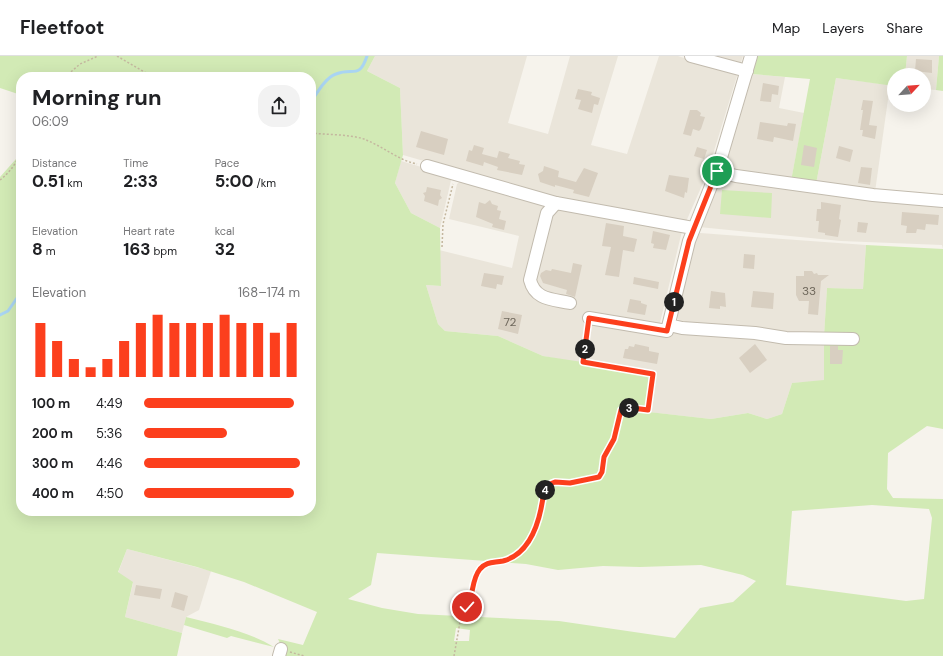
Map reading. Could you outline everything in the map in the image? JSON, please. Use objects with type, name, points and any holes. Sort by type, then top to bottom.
[{"type":"street","points":[[691,56],[747,71]]},
{"type":"street","points":[[589,318],[667,331],[693,228],[717,171],[751,56]]},
{"type":"street","points":[[427,166],[456,173],[556,203],[693,228]]},
{"type":"street","points":[[717,171],[736,176],[873,195],[943,201]]},
{"type":"street","points":[[556,203],[547,212],[530,280],[532,288],[538,295],[570,303]]},
{"type":"street","points":[[668,324],[682,328],[755,333],[786,338],[853,339]]},
{"type":"path","points":[[70,72],[80,64],[98,56]]},
{"type":"path","points":[[117,56],[144,72]]},
{"type":"path","points":[[316,134],[362,139],[384,147],[411,163],[427,166]]},
{"type":"path","points":[[0,180],[8,174],[16,163]]},
{"type":"path","points":[[442,247],[443,224],[456,173]]},
{"type":"path","points":[[454,656],[460,622],[470,601],[476,575],[481,569],[491,562],[503,561],[527,545],[536,529],[544,490],[550,484],[555,482],[570,483],[599,477],[602,472],[604,457],[614,439],[620,413],[623,408],[648,410],[653,374],[583,362],[589,318]]},
{"type":"path","points":[[280,652],[304,656]]},
{"type":"shaded area","points":[[375,56],[527,56],[508,123],[548,134],[570,56],[618,56],[591,145],[627,154],[659,56],[678,56],[717,69],[735,72],[737,76],[707,174],[685,224],[548,197],[403,155],[400,88],[367,71]]},
{"type":"shaded area","points":[[698,56],[743,56],[740,65]]},
{"type":"shaded area","points":[[907,56],[939,56],[936,90],[931,90],[931,68],[906,68]]},
{"type":"shaded area","points":[[751,74],[785,77],[779,108],[804,113],[791,181],[731,172],[725,166]]},
{"type":"shaded area","points":[[836,78],[887,85],[887,106],[875,192],[816,184]]},
{"type":"shaded area","points":[[401,161],[452,176],[440,228],[411,213],[395,183]]},
{"type":"shaded area","points":[[463,179],[682,231],[659,327],[680,322],[676,316],[695,238],[700,233],[866,245],[863,289],[827,288],[824,336],[825,381],[792,383],[782,414],[767,419],[748,413],[711,419],[648,412],[575,362],[543,356],[498,336],[445,331],[438,324],[426,285],[441,286],[439,250],[512,268],[519,236],[449,219],[457,184]]},
{"type":"shaded area","points":[[721,179],[943,205],[943,249],[942,245],[841,241],[699,227]]},
{"type":"shaded area","points":[[127,549],[211,571],[199,610],[186,617],[182,633],[125,617],[133,583],[118,573]]},
{"type":"green space","points":[[0,56],[375,56],[367,71],[400,88],[403,155],[395,183],[411,213],[440,228],[441,286],[426,285],[438,324],[445,331],[498,336],[543,356],[654,373],[649,412],[711,419],[748,413],[767,419],[782,414],[792,383],[824,380],[824,336],[827,288],[863,289],[866,245],[943,249],[943,429],[927,426],[888,453],[887,489],[893,498],[943,499],[943,656],[284,656],[285,654],[278,639],[303,645],[317,612],[244,582],[197,567],[127,549],[118,572],[133,582],[125,617],[182,633],[177,656],[0,656],[0,177],[16,159],[16,516],[316,516],[316,72],[16,72],[16,93],[0,88]],"holes":[[[872,505],[929,509],[932,518],[924,599],[906,601],[786,585],[792,511]],[[377,553],[526,564],[558,570],[603,566],[640,567],[701,565],[743,575],[756,581],[733,602],[700,608],[675,638],[559,621],[418,614],[382,608],[348,599],[371,585]],[[456,628],[470,630],[469,641],[454,641]]]},
{"type":"green space","points":[[757,56],[907,56],[906,68],[887,68],[887,85],[836,78],[816,184],[791,181],[810,79],[751,74]]},
{"type":"green space","points":[[939,56],[943,56],[943,91],[936,90]]},
{"type":"green space","points":[[722,190],[772,193],[771,218],[720,214]]},
{"type":"green space","points":[[186,617],[242,633],[264,641],[274,647],[231,636],[227,638],[184,625]]},
{"type":"building","points":[[916,59],[932,60],[932,73],[931,68],[915,68]]},
{"type":"building","points":[[763,83],[779,86],[778,95],[772,94],[771,102],[760,101]]},
{"type":"building","points":[[578,89],[592,92],[591,95],[600,98],[598,105],[594,104],[592,113],[578,109],[581,100],[575,99]]},
{"type":"building","points":[[863,100],[873,101],[869,125],[877,126],[875,139],[862,136],[863,130],[860,130]]},
{"type":"building","points":[[690,110],[697,110],[701,113],[700,116],[705,117],[701,129],[699,131],[693,129],[691,136],[683,134]]},
{"type":"building","points":[[760,122],[787,126],[788,123],[796,124],[793,141],[774,137],[773,142],[757,139]]},
{"type":"building","points":[[421,131],[448,139],[444,155],[416,147]]},
{"type":"building","points":[[474,145],[484,148],[482,154],[497,158],[499,151],[510,154],[508,158],[520,161],[519,164],[525,165],[522,175],[497,170],[498,167],[484,162],[483,166],[466,161],[469,150],[472,151]]},
{"type":"building","points":[[804,145],[817,148],[814,167],[801,165]]},
{"type":"building","points":[[839,146],[853,150],[850,162],[836,158]]},
{"type":"building","points":[[697,147],[707,150],[704,159],[694,156]]},
{"type":"building","points":[[544,166],[559,171],[558,177],[576,182],[584,168],[598,173],[589,197],[573,193],[574,190],[555,185],[555,187],[540,182],[538,174],[543,171]]},
{"type":"building","points":[[861,167],[872,168],[870,185],[858,183]]},
{"type":"building","points":[[669,175],[689,178],[687,193],[685,192],[684,198],[665,191]]},
{"type":"building","points":[[427,187],[441,190],[440,195],[442,198],[439,200],[438,206],[424,201],[425,196],[423,193],[426,192]]},
{"type":"building","points":[[490,200],[492,204],[498,206],[497,210],[501,211],[499,219],[506,221],[504,230],[492,227],[493,224],[476,217],[479,202],[485,204]]},
{"type":"building","points":[[821,202],[841,205],[839,219],[841,220],[838,237],[825,235],[825,233],[818,232],[819,221],[816,221],[817,209],[821,209]]},
{"type":"building","points":[[902,212],[939,215],[938,225],[926,224],[925,230],[917,229],[916,233],[906,233],[907,226],[901,225]]},
{"type":"building","points":[[858,222],[868,223],[866,233],[857,232]]},
{"type":"building","points":[[606,223],[624,226],[623,236],[637,239],[634,252],[623,250],[619,277],[605,275],[611,247],[602,246]]},
{"type":"building","points":[[653,231],[670,235],[666,250],[653,248],[654,244],[651,243]]},
{"type":"building","points":[[744,254],[755,255],[754,269],[743,268]]},
{"type":"building","points":[[573,263],[582,265],[575,297],[566,294],[567,290],[543,283],[540,276],[541,273],[546,270],[551,271],[552,269],[571,273]]},
{"type":"building","points":[[804,271],[812,271],[814,274],[817,273],[818,275],[829,275],[821,281],[818,315],[808,314],[809,301],[799,301],[796,295],[796,276],[804,276]]},
{"type":"building","points":[[484,273],[504,276],[502,285],[497,284],[496,289],[481,286]]},
{"type":"building","points":[[634,277],[659,282],[658,289],[633,284]]},
{"type":"building","points":[[711,291],[725,293],[726,307],[720,306],[720,309],[709,308]]},
{"type":"building","points":[[753,291],[774,293],[773,309],[751,307]]},
{"type":"building","points":[[630,299],[641,301],[641,303],[647,305],[645,315],[627,312]]},
{"type":"building","points":[[502,311],[522,315],[518,334],[498,329]]},
{"type":"building","points":[[635,344],[649,347],[649,351],[659,353],[657,364],[623,358],[625,349],[628,349],[629,346],[634,347]]},
{"type":"building","points":[[755,344],[767,360],[750,373],[739,358]]},
{"type":"building","points":[[830,346],[838,346],[838,350],[843,350],[842,364],[830,364]]},
{"type":"building","points":[[136,585],[162,589],[160,599],[134,595]]},
{"type":"building","points":[[175,592],[188,596],[184,611],[171,607]]},
{"type":"waterway","points":[[316,95],[332,76],[342,72],[355,71],[361,68],[367,56]]},
{"type":"waterway","points":[[0,315],[8,311],[16,299]]},
{"type":"route","points":[[467,607],[472,594],[476,575],[481,569],[486,564],[491,562],[503,561],[527,545],[536,529],[543,503],[544,490],[550,484],[555,482],[570,483],[599,477],[602,472],[604,457],[614,439],[621,410],[625,407],[648,410],[653,374],[583,362],[589,327],[589,318],[667,331],[693,228],[717,171]]}]
